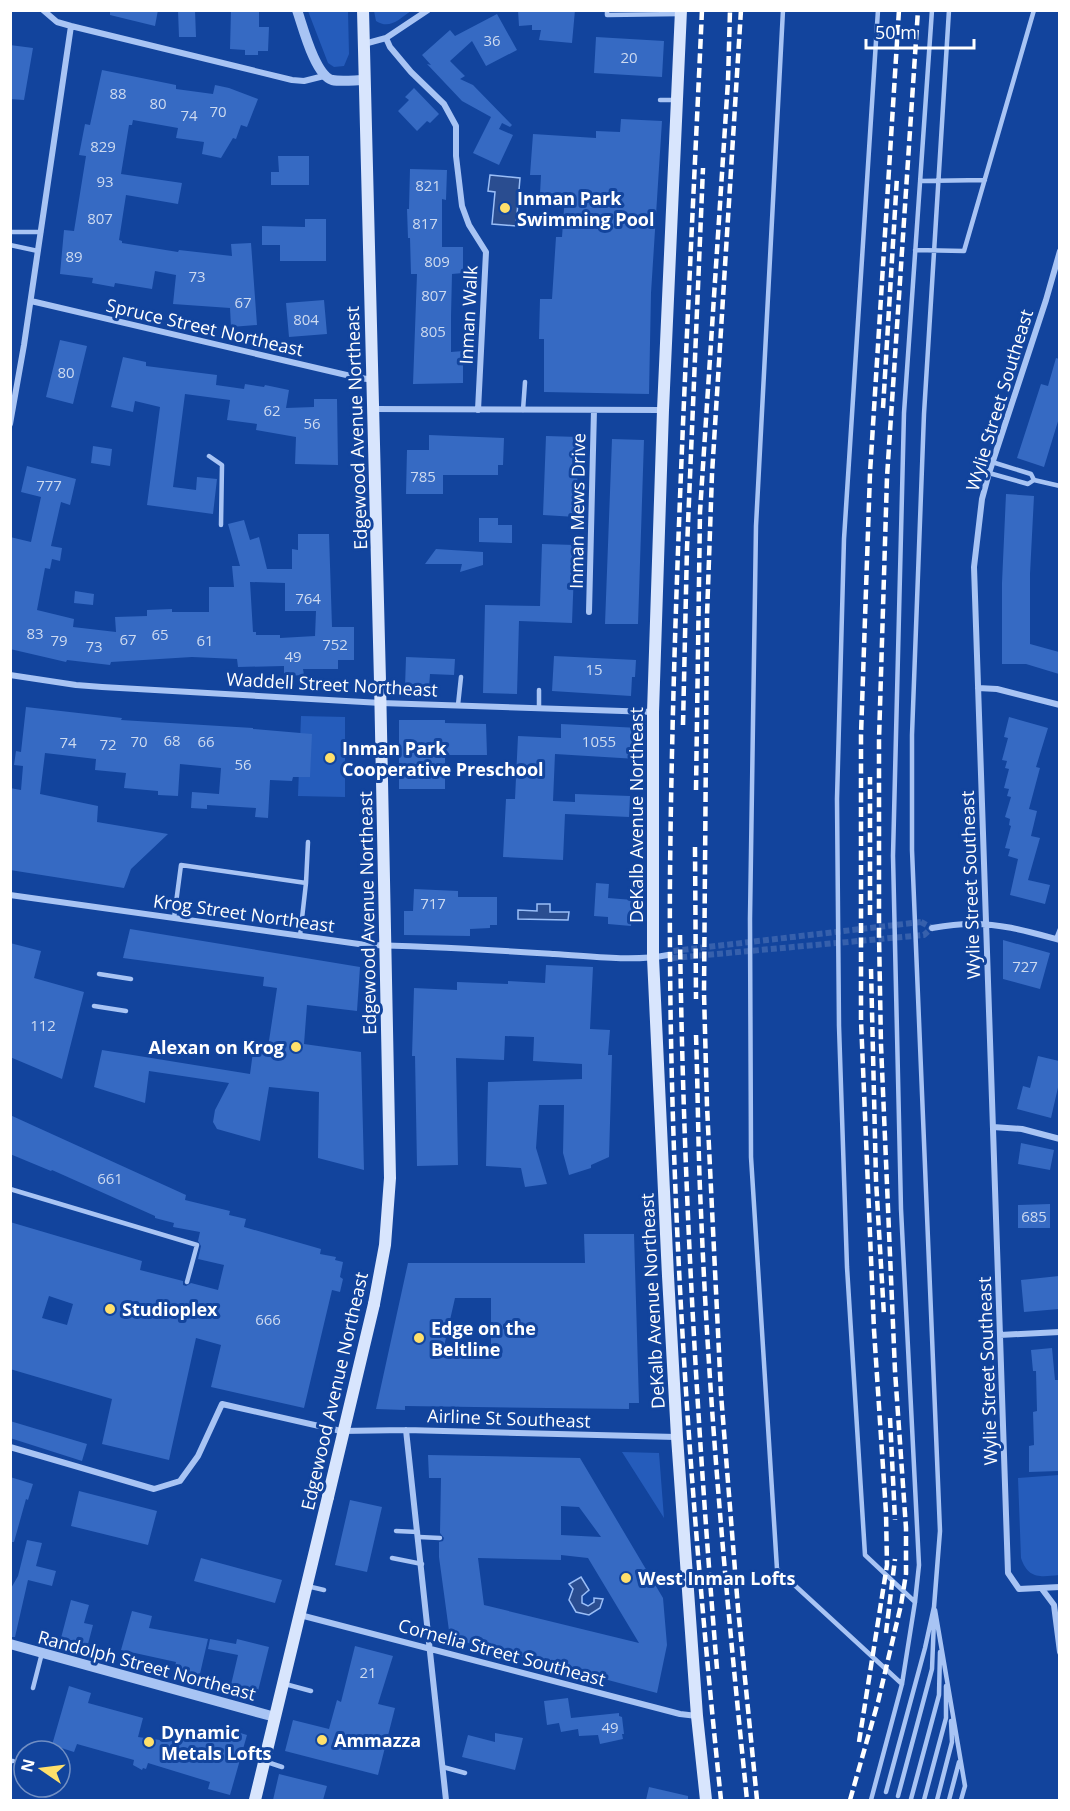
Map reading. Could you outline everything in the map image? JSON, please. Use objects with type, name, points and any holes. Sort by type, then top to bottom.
[{"type":"main road","name":"Edgewood Avenue Northeast","points":[[255,1800],[374,1304],[385,1245],[390,1178],[381,703],[363,10]]},
{"type":"main road","name":"DeKalb Avenue Northeast","points":[[680,12],[653,712],[653,958],[677,1437],[692,1618],[697,1716],[706,1800]]},
{"type":"street","points":[[43,10],[57,22],[71,26],[292,80],[304,81],[324,76],[337,81],[365,80]]},
{"type":"street","points":[[297,10],[318,67],[324,76]]},
{"type":"street","points":[[364,44],[386,38],[428,10]]},
{"type":"street","points":[[10,424],[31,301],[71,26]]},
{"type":"street","name":"Inman Walk","points":[[386,38],[390,47],[411,72],[444,104],[456,126],[456,156],[462,207],[486,252],[478,410]]},
{"type":"street","name":"Wylie Street Southeast","points":[[1042,1589],[1019,1589],[1008,1573],[974,567],[982,499],[992,462],[1056,278],[1059,251]]},
{"type":"street","name":"Spruce Street Northeast","points":[[31,301],[355,378],[373,380]]},
{"type":"street","points":[[374,409],[663,410]]},
{"type":"street","name":"Inman Mews Drive","points":[[589,612],[594,410]]},
{"type":"street","name":"Waddell Street Northeast","points":[[10,675],[76,685],[381,703],[653,712]]},
{"type":"street","points":[[978,688],[997,689],[1059,705]]},
{"type":"street","name":"Krog Street Northeast","points":[[10,895],[366,945],[653,958],[668,955]]},
{"type":"street","points":[[932,928],[986,924],[1020,929],[1058,939]]},
{"type":"street","points":[[993,1127],[1022,1129],[1059,1139]]},
{"type":"street","points":[[1000,1335],[1059,1332]]},
{"type":"street","name":"Airline St Southeast","points":[[10,1447],[154,1489],[180,1481],[198,1456],[222,1404],[341,1431],[406,1430],[677,1437]]},
{"type":"street","points":[[406,1430],[446,1800]]},
{"type":"street","points":[[1042,1589],[1059,1587]]},
{"type":"street","points":[[1042,1589],[1054,1605],[1059,1652]]},
{"type":"street","name":"Cornelia Street Southeast","points":[[300,1615],[685,1715],[697,1716]]},
{"type":"street","name":"Randolph Street Northeast","points":[[10,1644],[274,1718]]},
{"type":"lane","points":[[607,10],[607,15],[680,12]]},
{"type":"lane","points":[[783,10],[756,526],[750,919],[751,1157],[777,1569],[902,1683]]},
{"type":"lane","points":[[878,10],[844,539],[837,799],[839,1026],[847,1267],[865,1555],[915,1602]]},
{"type":"lane","points":[[872,1800],[902,1683],[919,1565],[901,1209],[893,856],[904,412],[932,10]]},
{"type":"lane","points":[[898,1796],[932,1670],[940,1531],[912,850],[912,723],[924,414],[949,10]]},
{"type":"lane","points":[[915,250],[964,251],[1034,10]]},
{"type":"lane","points":[[660,100],[677,100]]},
{"type":"lane","points":[[920,180],[985,180]]},
{"type":"lane","points":[[10,232],[41,232]]},
{"type":"lane","points":[[10,245],[38,251]]},
{"type":"lane","points":[[524,410],[525,382]]},
{"type":"lane","points":[[209,456],[222,465],[221,525]]},
{"type":"lane","points":[[992,462],[1031,474],[1034,480]]},
{"type":"lane","points":[[989,474],[1028,484],[1034,480],[1059,486]]},
{"type":"lane","points":[[458,705],[461,677]]},
{"type":"lane","points":[[539,690],[539,708]]},
{"type":"lane","points":[[300,936],[308,842]]},
{"type":"lane","points":[[174,918],[181,865],[306,883]]},
{"type":"lane","points":[[1058,939],[1059,929]]},
{"type":"lane","points":[[99,974],[131,979]]},
{"type":"lane","points":[[94,1006],[126,1011]]},
{"type":"lane","points":[[10,1189],[197,1245],[187,1282]]},
{"type":"lane","points":[[396,1531],[440,1538]]},
{"type":"lane","points":[[392,1558],[422,1564]]},
{"type":"lane","points":[[307,1586],[324,1590]]},
{"type":"lane","points":[[934,1607],[965,1786],[961,1800]]},
{"type":"lane","points":[[886,1792],[926,1648],[934,1607]]},
{"type":"lane","points":[[911,1799],[939,1695],[941,1640]]},
{"type":"lane","points":[[33,1688],[42,1653]]},
{"type":"lane","points":[[924,1800],[946,1718],[946,1673]]},
{"type":"lane","points":[[283,1684],[310,1690]]},
{"type":"lane","points":[[937,1800],[952,1742],[951,1702]]},
{"type":"lane","points":[[949,1800],[959,1765],[956,1731]]},
{"type":"lane","points":[[264,1761],[282,1767]]},
{"type":"lane","points":[[443,1767],[465,1773]]},
{"type":"shaded area","points":[[374,10],[411,11],[394,22],[386,24],[376,21]]},
{"type":"shaded area","points":[[308,11],[348,11],[349,54],[344,66],[334,67],[328,63]]},
{"type":"shaded area","name":"Inman Park Swimming Pool","points":[[490,175],[520,178],[516,226],[492,224],[495,192],[488,191]]},
{"type":"shaded area","points":[[301,716],[345,717],[345,797],[298,796]]},
{"type":"shaded area","points":[[537,904],[550,904],[550,912],[569,912],[568,920],[518,919],[518,910],[537,911]]},
{"type":"shaded area","points":[[622,1452],[659,1453],[664,1518]]},
{"type":"shaded area","points":[[1059,1475],[1059,1575],[1036,1575],[1027,1570],[1021,1558],[1018,1478]]},
{"type":"shaded area","points":[[581,1577],[589,1590],[582,1596],[582,1603],[588,1606],[594,1602],[594,1598],[603,1599],[600,1608],[589,1615],[576,1612],[569,1600],[573,1589],[569,1584]]},
{"type":"building","points":[[110,10],[158,10],[155,26],[110,15]]},
{"type":"building","points":[[178,10],[195,10],[196,37],[179,37]]},
{"type":"building","points":[[231,10],[259,10],[259,27],[269,27],[268,51],[258,51],[258,55],[245,55],[245,50],[230,49]]},
{"type":"building","points":[[518,10],[575,10],[572,43],[539,40],[541,30],[532,30],[532,25],[519,26]]},
{"type":"building","points":[[497,14],[517,50],[486,66],[472,41],[450,61],[465,76],[460,79],[473,85],[512,125],[510,127],[502,123],[499,129],[513,135],[499,165],[473,153],[491,117],[462,101],[427,64],[431,65],[422,55],[450,30],[455,36]]},
{"type":"building","points":[[596,37],[664,41],[662,77],[594,73]]},
{"type":"building","points":[[10,45],[33,48],[24,100],[10,99]]},
{"type":"building","points":[[102,70],[176,85],[176,89],[213,94],[215,85],[258,99],[247,127],[241,125],[236,139],[233,138],[221,158],[202,154],[204,142],[176,138],[178,128],[133,120],[132,125],[129,125],[121,174],[182,183],[178,204],[126,195],[119,240],[122,243],[178,252],[179,250],[232,256],[231,244],[251,243],[257,325],[231,327],[230,308],[173,304],[176,275],[155,271],[152,289],[115,283],[114,287],[92,283],[93,278],[60,274],[64,230],[74,231],[86,156],[79,155],[85,124],[90,125]]},
{"type":"building","points":[[414,88],[439,114],[417,131],[398,111],[409,100],[405,97]]},
{"type":"building","points":[[621,119],[662,121],[651,293],[649,394],[544,392],[544,339],[539,339],[540,299],[552,299],[556,237],[562,237],[565,195],[540,194],[541,175],[530,175],[533,134],[596,138],[596,131],[620,132]]},
{"type":"building","points":[[278,156],[309,156],[309,185],[271,185],[271,172],[279,172]]},
{"type":"building","points":[[410,169],[447,170],[446,200],[442,199],[442,247],[463,247],[463,273],[452,274],[451,352],[463,351],[463,383],[413,384],[417,274],[411,274],[410,238],[408,238],[407,209],[409,209]]},
{"type":"building","points":[[305,219],[326,219],[326,261],[280,261],[280,245],[262,245],[262,226],[305,227]]},
{"type":"building","points":[[324,300],[327,334],[289,337],[286,303]]},
{"type":"building","points":[[60,340],[87,346],[73,404],[46,397]]},
{"type":"building","points":[[123,357],[146,362],[146,366],[217,375],[216,385],[244,389],[245,384],[264,387],[265,385],[289,390],[286,408],[314,407],[314,399],[337,399],[338,465],[295,464],[296,437],[256,430],[257,424],[227,420],[230,400],[185,394],[173,487],[196,490],[197,477],[217,479],[213,514],[147,505],[160,407],[135,401],[133,412],[111,407]]},
{"type":"building","points":[[1056,358],[1059,359],[1059,418],[1044,467],[1017,458],[1041,384],[1048,386]]},
{"type":"building","points":[[429,435],[504,438],[503,465],[498,465],[498,475],[443,475],[443,494],[406,494],[407,450],[429,450]]},
{"type":"building","points":[[546,436],[579,437],[576,517],[543,515]]},
{"type":"building","points":[[612,439],[644,440],[638,624],[605,624]]},
{"type":"building","points":[[93,446],[112,449],[110,466],[91,463]]},
{"type":"building","points":[[27,466],[76,479],[70,505],[61,502],[51,546],[62,548],[60,561],[52,559],[50,569],[45,568],[37,610],[74,619],[73,627],[116,632],[115,617],[147,616],[147,610],[172,609],[172,612],[209,612],[209,587],[234,587],[232,566],[240,566],[228,524],[244,520],[250,540],[259,537],[267,569],[292,569],[292,549],[298,550],[298,534],[329,534],[332,627],[354,627],[354,660],[338,660],[338,669],[303,669],[304,675],[284,676],[284,666],[238,667],[237,659],[192,657],[111,662],[110,665],[67,660],[66,662],[10,649],[10,537],[31,542],[41,497],[21,492]],"holes":[[[250,582],[285,583],[285,611],[316,611],[315,636],[280,638],[280,635],[256,635],[256,632],[253,632]]]},
{"type":"building","points":[[1006,494],[1034,496],[1030,574],[1030,644],[1059,652],[1059,674],[1026,664],[1002,664],[1002,583]]},
{"type":"building","points":[[479,518],[498,518],[498,525],[512,525],[512,543],[479,542]]},
{"type":"building","points":[[542,544],[575,545],[572,623],[519,621],[517,694],[483,693],[485,605],[540,606]]},
{"type":"building","points":[[436,549],[483,552],[483,565],[460,572],[462,564],[425,564]]},
{"type":"building","points":[[75,591],[94,594],[93,605],[74,603]]},
{"type":"building","points":[[554,656],[636,660],[631,696],[552,691]]},
{"type":"building","points":[[406,657],[455,659],[454,675],[430,674],[429,688],[405,687]]},
{"type":"building","points":[[26,707],[122,718],[121,720],[312,734],[310,777],[293,777],[292,781],[270,780],[268,818],[255,817],[256,808],[207,805],[207,809],[191,808],[192,792],[219,794],[221,768],[180,764],[178,796],[158,795],[158,791],[124,788],[126,773],[95,770],[96,759],[45,753],[40,794],[98,806],[97,822],[168,834],[131,869],[124,888],[10,870],[10,788],[21,790],[23,766],[14,765],[16,751],[21,752]]},
{"type":"building","points":[[1009,717],[1048,728],[1036,767],[1040,768],[1029,809],[1037,811],[1031,836],[1040,838],[1028,880],[1050,885],[1045,904],[1010,895],[1018,859],[1008,856],[1010,849],[1005,848],[1011,826],[1009,825],[1010,819],[1005,817],[1011,797],[1007,796],[1009,789],[1004,788],[1009,769],[1005,768],[1007,761],[1002,760],[1008,738],[1004,737]]},
{"type":"building","points":[[399,720],[445,720],[445,723],[486,724],[487,755],[445,755],[445,789],[399,789]]},
{"type":"building","points":[[561,724],[639,728],[637,759],[555,754],[553,801],[575,802],[575,794],[630,796],[629,817],[565,814],[563,860],[503,857],[506,799],[515,799],[518,736],[561,738]]},
{"type":"building","points":[[596,883],[609,884],[608,898],[633,900],[631,926],[608,924],[608,917],[594,916]]},
{"type":"building","points":[[414,889],[458,891],[458,897],[497,897],[497,925],[490,925],[490,928],[470,929],[470,936],[404,935],[404,911],[413,911]]},
{"type":"building","name":"Alexan on Krog","points":[[130,929],[360,967],[357,1011],[307,1005],[304,1044],[361,1052],[364,1170],[318,1158],[319,1092],[269,1087],[260,1141],[217,1129],[213,1122],[215,1110],[229,1083],[149,1071],[145,1103],[94,1087],[102,1050],[250,1074],[253,1052],[267,1054],[277,988],[263,986],[264,977],[123,958]]},
{"type":"building","points":[[1003,940],[1050,953],[1040,989],[1003,979]]},
{"type":"building","points":[[10,943],[41,951],[34,978],[84,992],[62,1079],[10,1057]]},
{"type":"building","points":[[546,965],[593,967],[590,1029],[610,1030],[608,1055],[612,1055],[609,1157],[591,1165],[591,1168],[569,1175],[563,1153],[564,1105],[539,1105],[536,1148],[547,1184],[525,1187],[521,1168],[486,1166],[488,1082],[582,1079],[582,1064],[533,1061],[534,1037],[505,1036],[504,1060],[456,1058],[458,1165],[417,1166],[415,1056],[412,1056],[414,988],[457,990],[457,982],[545,983]]},
{"type":"building","points":[[1038,1056],[1059,1061],[1059,1083],[1051,1118],[1017,1109],[1023,1086],[1030,1088]]},
{"type":"building","points":[[10,1115],[186,1195],[185,1200],[230,1211],[229,1215],[246,1219],[244,1227],[321,1249],[320,1254],[336,1257],[335,1260],[343,1262],[340,1292],[332,1290],[304,1408],[211,1387],[221,1345],[196,1338],[169,1460],[102,1444],[112,1399],[10,1369],[10,1222],[142,1261],[140,1270],[183,1281],[183,1285],[186,1286],[191,1283],[218,1290],[224,1265],[198,1259],[201,1246],[198,1241],[200,1232],[173,1227],[174,1223],[155,1218],[155,1216],[52,1170],[10,1154]],"holes":[[[49,1296],[73,1304],[67,1325],[42,1318]]]},
{"type":"building","points":[[1021,1143],[1054,1150],[1050,1170],[1018,1164]]},
{"type":"building","points":[[1050,1204],[1050,1228],[1018,1228],[1018,1205]]},
{"type":"building","name":"Edge on the Beltline","points":[[584,1234],[634,1234],[639,1403],[629,1403],[629,1409],[405,1406],[405,1410],[376,1409],[408,1263],[585,1263]],"holes":[[[455,1298],[491,1298],[491,1354],[442,1355]]]},
{"type":"building","points":[[1059,1276],[1059,1309],[1024,1312],[1021,1280]]},
{"type":"building","points":[[1052,1348],[1055,1380],[1059,1380],[1059,1471],[1029,1472],[1029,1446],[1034,1445],[1033,1412],[1037,1411],[1036,1371],[1033,1371],[1031,1350]]},
{"type":"building","points":[[10,1421],[87,1444],[82,1461],[10,1438]]},
{"type":"building","name":"West Inman Lofts","points":[[428,1455],[580,1458],[663,1598],[667,1645],[657,1693],[450,1638],[439,1557],[439,1542],[444,1538],[440,1533],[441,1478],[429,1478]],"holes":[[[561,1506],[579,1507],[601,1537],[561,1535]],[[561,1555],[588,1558],[639,1643],[484,1605],[478,1558],[561,1560]]]},
{"type":"building","points":[[10,1477],[33,1484],[28,1500],[26,1499],[14,1542],[10,1542]]},
{"type":"building","points":[[79,1491],[157,1511],[148,1545],[71,1526]]},
{"type":"building","points":[[350,1500],[382,1507],[367,1572],[335,1565]]},
{"type":"building","points":[[27,1540],[42,1543],[36,1566],[56,1571],[52,1586],[28,1580],[15,1637],[10,1637],[10,1590],[18,1576]]},
{"type":"building","points":[[201,1558],[282,1580],[275,1603],[194,1581]]},
{"type":"building","points":[[71,1600],[89,1605],[84,1623],[93,1625],[87,1648],[76,1645],[77,1642],[61,1638]]},
{"type":"building","points":[[132,1611],[152,1616],[149,1628],[208,1639],[199,1678],[174,1672],[176,1662],[121,1650]]},
{"type":"building","points":[[210,1639],[236,1644],[237,1639],[269,1647],[257,1695],[230,1689],[238,1655],[208,1649]]},
{"type":"building","points":[[355,1646],[393,1656],[378,1704],[395,1708],[378,1775],[285,1751],[293,1720],[329,1729],[337,1700],[341,1702]]},
{"type":"building","name":"Dynamic Metals Lofts","points":[[69,1686],[91,1693],[88,1703],[143,1718],[138,1737],[160,1740],[165,1724],[220,1739],[224,1728],[247,1735],[230,1795],[208,1789],[210,1782],[148,1763],[146,1769],[142,1770],[133,1765],[134,1760],[77,1744],[74,1752],[72,1751],[72,1739],[54,1739]]},
{"type":"building","points":[[568,1698],[571,1718],[619,1713],[622,1717],[623,1739],[600,1744],[598,1735],[579,1736],[578,1729],[561,1732],[559,1723],[547,1725],[544,1701]]},
{"type":"building","points":[[495,1733],[523,1738],[515,1770],[462,1757],[468,1735],[495,1742]]},
{"type":"building","points":[[279,1774],[327,1786],[323,1800],[273,1800]]},
{"type":"building","points":[[649,1787],[688,1796],[688,1800],[646,1800]]},
{"type":"tunnel","points":[[921,922],[932,928],[924,935],[673,958],[668,955],[673,951],[921,922]]},
{"type":"railway","points":[[702,10],[674,658],[670,991],[677,1223],[690,1454],[721,1800]]},
{"type":"railway","points":[[696,790],[700,512],[728,81],[730,10]]},
{"type":"railway","points":[[741,10],[712,474],[707,616],[704,993],[721,1394],[738,1608],[757,1800]]},
{"type":"railway","points":[[859,1742],[887,1565],[861,1020],[861,735],[870,473],[899,10]]},
{"type":"railway","points":[[850,1800],[878,1702],[906,1574],[906,1528],[895,1371],[881,1045],[879,740],[887,477],[918,10]]},
{"type":"railway","points":[[683,725],[687,548],[703,168]]},
{"type":"railway","points":[[883,408],[897,177]]},
{"type":"railway","points":[[870,777],[870,915]]},
{"type":"railway","points":[[695,847],[696,999]]},
{"type":"railway","points":[[680,935],[684,1119],[692,1302],[717,1669]]},
{"type":"railway","points":[[871,969],[876,1180],[884,1316]]},
{"type":"railway","points":[[696,1035],[704,1286],[726,1580],[747,1800]]},
{"type":"railway","points":[[890,1418],[895,1520]]},
{"type":"railway","points":[[886,1633],[895,1559]]},
{"type":"place","name":"Inman Park Swimming Pool","points":[[505,208]]},
{"type":"place","name":"Inman Park Cooperative Preschool","points":[[330,758]]},
{"type":"place","name":"Alexan on Krog","points":[[296,1047]]},
{"type":"place","name":"Studioplex","points":[[110,1309]]},
{"type":"place","name":"Edge on the Beltline","points":[[419,1338]]},
{"type":"place","name":"West Inman Lofts","points":[[626,1578]]},
{"type":"place","name":"Ammazza","points":[[322,1740]]},
{"type":"place","name":"Dynamic Metals Lofts","points":[[149,1742]]}]
